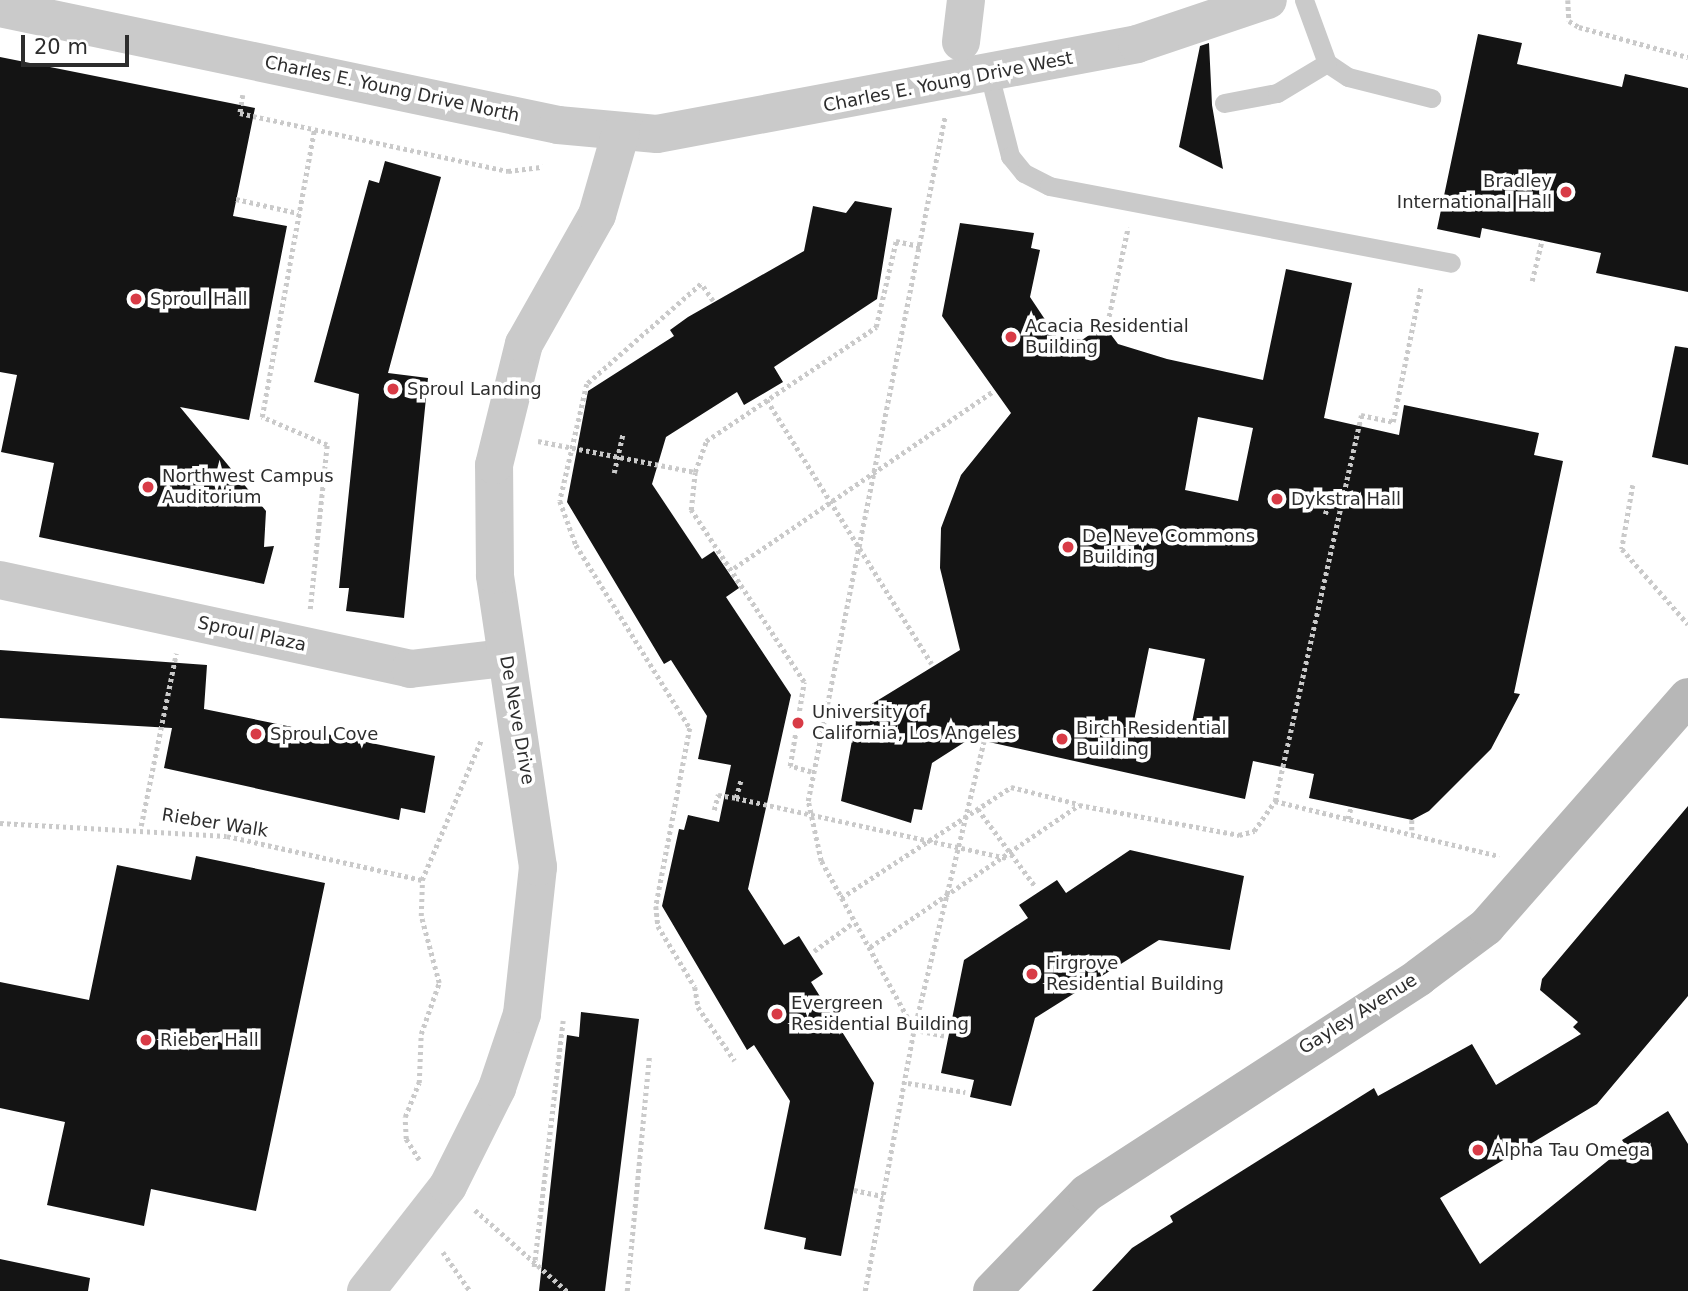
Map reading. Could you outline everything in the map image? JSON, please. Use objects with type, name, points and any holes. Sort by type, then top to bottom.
[{"type":"street","points":[[961,42],[966,0]]},
{"type":"street","name":"Charles E. Young Drive West","points":[[621,132],[704,127],[1137,44],[1268,0]]},
{"type":"street","name":"Charles E. Young Drive North","points":[[0,8],[558,125],[621,132]]},
{"type":"street","name":"De Neve Drive","points":[[366,1291],[453,1177],[497,1088],[522,1014],[538,867],[505,658],[491,516],[500,428],[524,344],[597,215],[621,132]]},
{"type":"street","name":"Sproul Plaza","points":[[0,580],[410,668],[505,658]]},
{"type":"street","name":"Gayley Avenue","points":[[992,1291],[1087,1193],[1419,977],[1486,927],[1688,697]]},
{"type":"lane","points":[[1304,0],[1327,64],[1348,77],[1431,98]]},
{"type":"lane","points":[[1224,103],[1277,93],[1327,64]]},
{"type":"lane","points":[[989,74],[1004,138],[1024,173],[1049,186],[1134,203],[1259,221],[1451,263]]},
{"type":"path","points":[[1568,0],[1569,21],[1579,27],[1688,57]]},
{"type":"path","points":[[242,98],[240,113],[314,130],[509,171],[543,167]]},
{"type":"path","points":[[914,1030],[841,898],[808,817],[811,772],[945,115]]},
{"type":"path","points":[[304,645],[321,545],[327,445],[261,417],[314,130]]},
{"type":"path","points":[[236,199],[298,213]]},
{"type":"path","points":[[1106,330],[1134,203]]},
{"type":"path","points":[[1532,281],[1542,240]]},
{"type":"path","points":[[811,772],[790,766],[804,682],[734,568],[691,510],[695,472],[706,441],[876,327],[896,241],[920,246]]},
{"type":"path","points":[[841,898],[1011,787],[1079,804],[1239,835],[1254,831],[1275,802],[1361,415],[1393,422],[1426,259]]},
{"type":"path","points":[[713,301],[701,284],[587,384],[569,447],[561,510],[690,728],[656,906],[658,926],[695,987],[698,1007],[735,1061]]},
{"type":"path","points":[[734,568],[992,392]]},
{"type":"path","points":[[767,400],[932,664]]},
{"type":"path","points":[[614,473],[623,432]]},
{"type":"path","points":[[529,440],[695,472]]},
{"type":"path","points":[[1633,485],[1622,549],[1688,624]]},
{"type":"path","points":[[1325,514],[1331,498],[1342,501]]},
{"type":"path","points":[[141,826],[174,663]]},
{"type":"path","points":[[865,1291],[908,1083],[914,1030],[984,741]]},
{"type":"path","points":[[428,1168],[404,1127],[422,1070],[421,1034],[439,983],[421,916],[422,880],[469,768]]},
{"type":"path","points":[[736,798],[741,779]]},
{"type":"path","points":[[714,810],[718,795],[808,817],[1008,858]]},
{"type":"path","points":[[1275,802],[1412,830],[1492,852]]},
{"type":"path","points":[[870,947],[1008,858],[1079,804]]},
{"type":"path","points":[[1348,819],[1351,807]]},
{"type":"path","points":[[978,809],[1008,858],[1035,886]]},
{"type":"path","points":[[1412,820],[1412,830]]},
{"type":"path","name":"Rieber Walk","points":[[0,823],[141,826],[227,836],[422,880]]},
{"type":"path","points":[[814,951],[854,922]]},
{"type":"path","points":[[534,1267],[563,1021]]},
{"type":"path","points":[[914,1030],[944,1036]]},
{"type":"path","points":[[626,1291],[649,1057]]},
{"type":"path","points":[[908,1083],[965,1092]]},
{"type":"path","points":[[854,1190],[883,1196]]},
{"type":"path","points":[[486,1220],[534,1267],[567,1291]]},
{"type":"path","points":[[439,1245],[470,1291]]},
{"type":"building","name":"Bradley International Hall","points":[[1478,34],[1522,43],[1517,64],[1622,87],[1625,74],[1688,88],[1688,292],[1596,273],[1601,253],[1482,228],[1480,238],[1437,229]]},
{"type":"building","points":[[1209,43],[1212,105],[1223,169],[1179,147],[1200,46]]},
{"type":"building","name":"Sproul Hall","points":[[0,57],[255,108],[233,216],[287,226],[249,420],[180,407],[266,511],[264,547],[274,546],[264,584],[39,537],[54,463],[1,452],[17,375],[0,372]]},
{"type":"building","name":"Sproul Landing","points":[[385,161],[441,177],[388,373],[428,378],[404,618],[346,611],[349,588],[339,588],[359,394],[314,382],[369,180],[379,183]]},
{"type":"building","points":[[855,201],[892,208],[877,299],[774,367],[783,382],[744,405],[737,392],[666,437],[652,484],[702,559],[714,551],[739,588],[726,597],[791,695],[748,889],[784,945],[799,936],[823,974],[811,982],[874,1083],[841,1256],[804,1249],[806,1238],[764,1229],[790,1101],[754,1045],[747,1050],[662,906],[679,829],[684,830],[688,815],[719,822],[731,765],[698,759],[707,716],[671,660],[664,664],[567,502],[588,391],[674,336],[670,330],[688,317],[804,251],[813,206],[846,213]]},
{"type":"building","points":[[960,223],[1034,233],[1031,248],[1040,250],[1030,297],[1056,336],[1082,340],[1095,331],[1109,332],[1118,344],[1167,359],[1263,380],[1286,269],[1352,283],[1324,418],[1399,435],[1404,405],[1539,433],[1534,455],[1563,461],[1514,693],[1520,694],[1491,749],[1429,811],[1412,820],[1309,798],[1314,774],[1253,761],[1245,799],[971,738],[932,763],[922,810],[914,809],[911,823],[841,801],[857,713],[960,650],[940,568],[941,528],[961,475],[1011,413],[942,316]],"holes":[[[1198,417],[1253,428],[1238,501],[1185,490]],[[1149,648],[1205,659],[1190,732],[1134,721]]]},
{"type":"building","points":[[1675,346],[1688,348],[1688,465],[1652,457]]},
{"type":"building","name":"Sproul Cove","points":[[0,650],[207,665],[204,709],[435,756],[425,813],[401,808],[399,820],[164,768],[172,728],[0,718]]},
{"type":"building","points":[[1688,806],[1688,996],[1597,1104],[1440,1198],[1480,1264],[1626,1146],[1622,1140],[1668,1111],[1688,1144],[1688,1291],[1092,1291],[1132,1248],[1173,1222],[1170,1216],[1374,1088],[1378,1096],[1472,1044],[1496,1085],[1581,1034],[1573,1027],[1578,1022],[1540,990],[1542,979]]},
{"type":"building","name":"Firgrove Residential Building","points":[[1130,850],[1244,876],[1230,950],[1159,940],[1035,1018],[1011,1106],[970,1097],[974,1080],[941,1073],[964,960],[1028,918],[1019,905],[1057,880],[1066,893]]},
{"type":"building","name":"Rieber Hall","points":[[196,856],[325,883],[256,1211],[151,1189],[144,1226],[47,1205],[65,1122],[0,1108],[0,982],[89,1000],[117,865],[191,880]]},
{"type":"building","points":[[581,1012],[639,1019],[605,1291],[539,1291],[567,1035],[579,1037]]},
{"type":"building","points":[[0,1259],[90,1278],[88,1291],[0,1291]]},
{"type":"place","name":"Bradley International Hall","points":[[1566,192]]},
{"type":"place","name":"Sproul Hall","points":[[136,299]]},
{"type":"place","name":"Acacia Residential Building","points":[[1011,337]]},
{"type":"place","name":"Sproul Landing","points":[[393,389]]},
{"type":"place","name":"Northwest Campus Auditorium","points":[[148,487]]},
{"type":"place","name":"Dykstra Hall","points":[[1277,499]]},
{"type":"place","name":"De Neve Commons Building","points":[[1068,547]]},
{"type":"place","name":"University of California, Los Angeles","points":[[798,723]]},
{"type":"place","name":"Sproul Cove","points":[[256,734]]},
{"type":"place","name":"Birch Residential Building","points":[[1062,739]]},
{"type":"place","name":"Firgrove Residential Building","points":[[1032,974]]},
{"type":"place","name":"Evergreen Residential Building","points":[[777,1014]]},
{"type":"place","name":"Rieber Hall","points":[[146,1040]]},
{"type":"place","name":"Alpha Tau Omega","points":[[1478,1150]]}]
